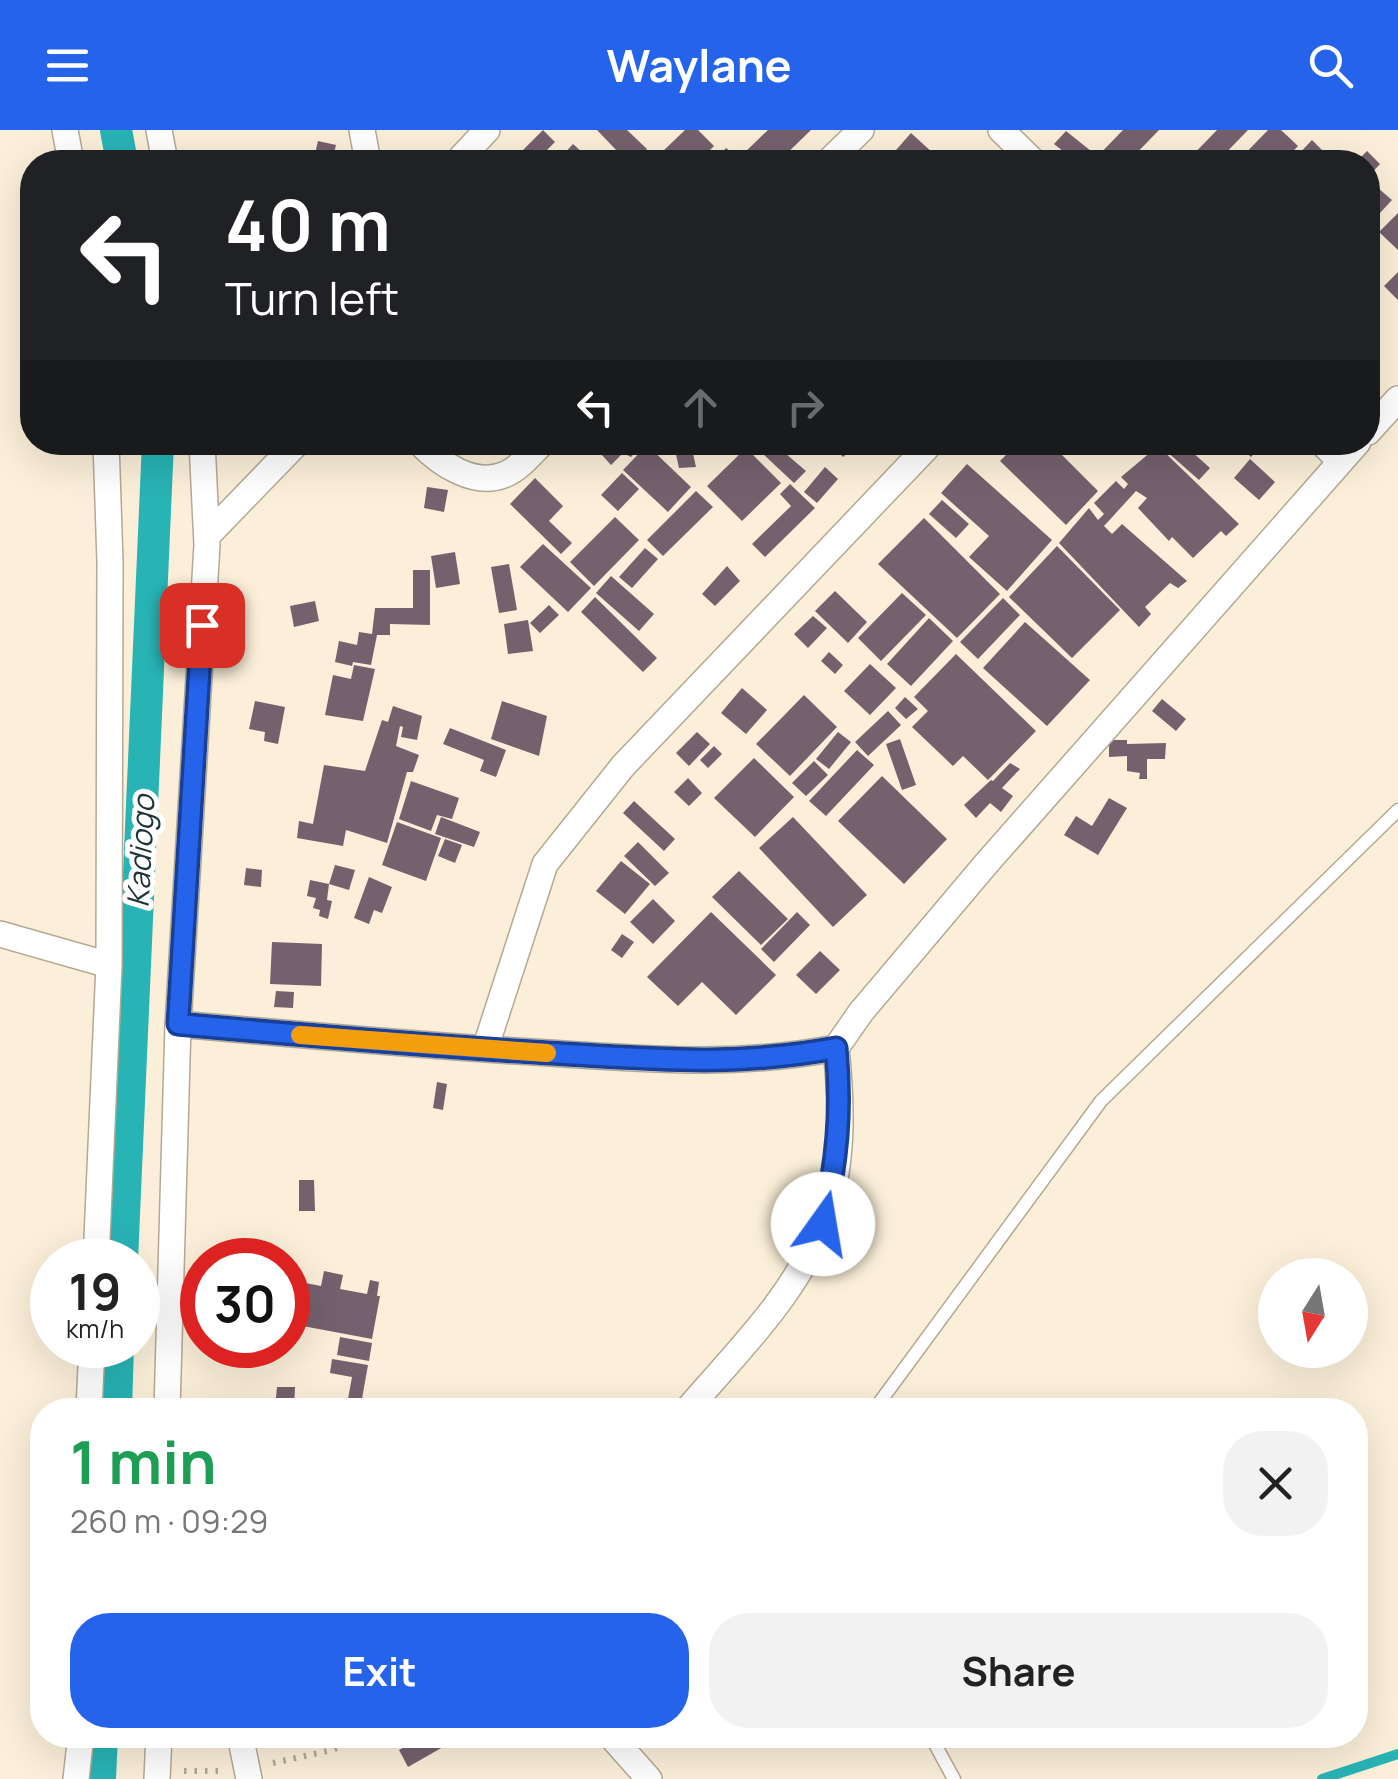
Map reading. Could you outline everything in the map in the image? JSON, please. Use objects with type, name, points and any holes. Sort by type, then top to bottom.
[{"type":"street","points":[[468,150],[487,130]]},
{"type":"street","points":[[840,150],[861,130]]},
{"type":"street","points":[[1001,130],[1022,150]]},
{"type":"street","points":[[1380,419],[1398,399]]},
{"type":"street","points":[[97,1238],[109,965],[110,562],[106,455]]},
{"type":"street","points":[[167,1398],[178,1024],[207,536],[203,455]]},
{"type":"street","points":[[207,536],[285,455]]},
{"type":"street","points":[[433,455],[482,480],[504,475],[527,455]]},
{"type":"street","points":[[485,1050],[545,864],[624,766],[920,455]]},
{"type":"street","points":[[698,1398],[770,1313],[823,1224],[839,1133],[841,1100],[836,1048],[861,1012],[986,864],[1346,455]]},
{"type":"street","points":[[0,934],[109,965]]},
{"type":"street","points":[[178,1024],[485,1050],[699,1062],[780,1058],[836,1048]]},
{"type":"street","points":[[90,1398],[91,1368]]},
{"type":"street","points":[[76,1779],[80,1748]]},
{"type":"street","points":[[157,1779],[158,1748]]},
{"type":"street","points":[[243,1748],[249,1779]]},
{"type":"street","points":[[622,1748],[649,1779]]},
{"type":"lane","points":[[883,1398],[1101,1101],[1398,810]]},
{"type":"lane","points":[[937,1748],[954,1779]]},
{"type":"building","points":[[543,130],[555,142],[547,150],[523,150]]},
{"type":"building","points":[[597,130],[627,130],[647,149],[646,150],[616,150]]},
{"type":"building","points":[[685,130],[698,130],[714,146],[710,150],[664,150]]},
{"type":"building","points":[[768,130],[811,130],[790,150],[747,150]]},
{"type":"building","points":[[1123,130],[1159,130],[1140,150],[1104,150]]},
{"type":"building","points":[[1217,130],[1248,130],[1229,150],[1198,150]]},
{"type":"building","points":[[1268,130],[1281,130],[1298,146],[1294,150],[1249,150]]},
{"type":"building","points":[[1066,131],[1090,150],[1062,150],[1054,144]]},
{"type":"building","points":[[911,133],[930,150],[896,150]]},
{"type":"building","points":[[1312,140],[1322,150],[1302,150]]},
{"type":"building","points":[[318,141],[336,145],[335,150],[316,150]]},
{"type":"building","points":[[1380,190],[1392,200],[1380,213]]},
{"type":"building","points":[[1398,213],[1398,250],[1380,233]]},
{"type":"building","points":[[1398,272],[1398,300],[1384,286]]},
{"type":"building","points":[[602,455],[621,455],[611,465]]},
{"type":"building","points":[[637,455],[657,455],[691,487],[668,512],[623,470]]},
{"type":"building","points":[[676,455],[693,455],[696,467],[679,468]]},
{"type":"building","points":[[739,455],[753,455],[781,483],[742,521],[707,486]]},
{"type":"building","points":[[764,455],[787,455],[806,471],[794,483]]},
{"type":"building","points":[[1006,455],[1062,455],[1098,491],[1066,525],[1000,461]]},
{"type":"building","points":[[1147,455],[1167,455],[1239,524],[1226,536],[1221,531],[1193,558],[1172,537],[1169,541],[1138,508],[1147,498],[1136,491],[1104,526],[1112,534],[1122,524],[1187,581],[1178,588],[1170,583],[1145,607],[1151,614],[1139,627],[1059,543],[1089,508],[1098,520],[1104,514],[1094,503],[1116,481],[1124,489],[1128,484],[1121,477]]},
{"type":"building","points":[[1171,455],[1196,455],[1210,468],[1199,480]]},
{"type":"building","points":[[1250,459],[1275,482],[1259,500],[1234,478]]},
{"type":"building","points":[[967,464],[1052,540],[1007,591],[969,557],[989,536],[941,493]]},
{"type":"building","points":[[825,467],[838,479],[817,503],[804,492]]},
{"type":"building","points":[[622,473],[639,489],[618,511],[601,495]]},
{"type":"building","points":[[535,478],[563,506],[549,521],[572,543],[561,554],[510,504]]},
{"type":"building","points":[[790,484],[815,508],[765,557],[752,544],[791,506],[780,494]]},
{"type":"building","points":[[427,487],[448,490],[444,512],[424,508]]},
{"type":"building","points":[[696,491],[713,507],[663,556],[647,540]]},
{"type":"building","points":[[942,500],[969,524],[956,538],[929,514]]},
{"type":"building","points":[[615,517],[639,540],[594,586],[570,562]]},
{"type":"building","points":[[924,518],[1000,594],[957,638],[878,564]]},
{"type":"building","points":[[543,544],[591,588],[568,612],[520,567]]},
{"type":"building","points":[[1057,546],[1120,610],[1072,658],[1009,597]]},
{"type":"building","points":[[645,548],[658,559],[632,588],[619,577]]},
{"type":"building","points":[[455,552],[460,584],[436,588],[431,556]]},
{"type":"building","points":[[509,564],[517,610],[499,613],[491,567]]},
{"type":"building","points":[[727,566],[740,581],[715,606],[702,594]]},
{"type":"building","points":[[413,570],[430,570],[430,625],[390,624],[390,635],[377,635],[371,665],[335,662],[339,641],[357,645],[359,632],[372,634],[375,608],[413,608]]},
{"type":"building","points":[[611,576],[654,614],[639,631],[596,593]]},
{"type":"building","points":[[835,591],[867,622],[848,643],[815,611]]},
{"type":"building","points":[[902,593],[926,615],[881,661],[858,638]]},
{"type":"building","points":[[595,597],[657,658],[643,672],[581,612]]},
{"type":"building","points":[[1003,598],[1020,615],[978,659],[960,642]]},
{"type":"building","points":[[315,601],[319,621],[294,627],[290,606]]},
{"type":"building","points":[[549,605],[559,615],[540,633],[530,623]]},
{"type":"building","points":[[813,616],[827,628],[808,648],[794,634]]},
{"type":"building","points":[[929,618],[953,641],[911,686],[887,664]]},
{"type":"building","points":[[528,620],[533,651],[508,654],[504,624]]},
{"type":"building","points":[[1025,622],[1090,680],[1047,726],[983,668]]},
{"type":"building","points":[[829,652],[843,665],[835,674],[821,661]]},
{"type":"building","points":[[956,654],[1036,731],[988,780],[963,756],[953,766],[912,727],[928,711],[914,697]]},
{"type":"building","points":[[870,664],[896,688],[870,715],[844,691]]},
{"type":"building","points":[[354,665],[375,669],[363,721],[325,715],[333,675],[351,679]]},
{"type":"building","points":[[742,688],[767,710],[746,734],[721,713]]},
{"type":"building","points":[[804,695],[837,727],[790,776],[756,744]]},
{"type":"building","points":[[905,697],[918,709],[906,719],[895,708]]},
{"type":"building","points":[[1162,699],[1186,719],[1176,731],[1152,711]]},
{"type":"building","points":[[255,701],[285,707],[278,744],[264,741],[265,732],[249,729]]},
{"type":"building","points":[[502,701],[547,716],[539,756],[491,739]]},
{"type":"building","points":[[393,706],[422,716],[417,740],[401,737],[400,726],[396,746],[419,755],[413,772],[407,772],[387,843],[346,830],[343,846],[297,838],[299,821],[313,824],[324,765],[365,771],[382,720],[388,722]]},
{"type":"building","points":[[888,711],[901,725],[868,756],[855,742]]},
{"type":"building","points":[[450,728],[506,750],[496,777],[480,771],[484,760],[443,744]]},
{"type":"building","points":[[697,732],[710,744],[689,766],[676,753]]},
{"type":"building","points":[[838,732],[851,742],[829,769],[816,759]]},
{"type":"building","points":[[900,739],[916,785],[902,790],[886,744]]},
{"type":"building","points":[[1109,740],[1127,740],[1127,744],[1166,743],[1165,759],[1147,759],[1147,779],[1139,779],[1140,773],[1127,771],[1127,756],[1109,757]]},
{"type":"building","points":[[714,746],[722,754],[708,768],[700,760]]},
{"type":"building","points":[[857,750],[874,765],[826,816],[809,801]]},
{"type":"building","points":[[754,758],[794,797],[755,837],[714,798]]},
{"type":"building","points":[[814,761],[828,775],[806,796],[792,783]]},
{"type":"building","points":[[1010,763],[1020,769],[1002,788],[1013,796],[1001,812],[990,803],[976,818],[964,805]]},
{"type":"building","points":[[882,776],[947,839],[904,884],[838,821]]},
{"type":"building","points":[[688,778],[702,793],[689,806],[674,792]]},
{"type":"building","points":[[411,781],[459,798],[452,819],[437,815],[431,831],[399,819]]},
{"type":"building","points":[[1109,798],[1127,808],[1098,855],[1064,835],[1076,816],[1092,826]]},
{"type":"building","points":[[634,801],[675,839],[664,851],[623,813]]},
{"type":"building","points":[[441,817],[480,832],[474,847],[435,834]]},
{"type":"building","points":[[793,817],[867,895],[833,927],[759,848]]},
{"type":"building","points":[[397,822],[441,838],[426,881],[382,865]]},
{"type":"building","points":[[445,839],[462,845],[455,863],[438,856]]},
{"type":"building","points":[[638,842],[669,873],[655,886],[624,856]]},
{"type":"building","points":[[621,861],[650,884],[625,914],[596,891]]},
{"type":"building","points":[[335,865],[355,870],[349,890],[329,884]]},
{"type":"building","points":[[246,868],[262,870],[261,887],[244,885]]},
{"type":"building","points":[[739,871],[788,919],[761,945],[712,897]]},
{"type":"building","points":[[369,877],[392,887],[382,913],[374,910],[369,924],[354,918]]},
{"type":"building","points":[[310,880],[329,884],[327,900],[332,901],[328,919],[313,908],[316,898],[307,896]]},
{"type":"building","points":[[653,899],[675,921],[653,944],[630,922]]},
{"type":"building","points":[[711,912],[776,975],[736,1015],[702,982],[678,1006],[647,977]]},
{"type":"building","points":[[797,912],[810,925],[774,962],[761,949]]},
{"type":"building","points":[[622,934],[634,942],[622,958],[611,950]]},
{"type":"building","points":[[272,942],[322,944],[321,986],[270,984]]},
{"type":"building","points":[[820,951],[840,970],[816,994],[796,975]]},
{"type":"building","points":[[276,991],[294,992],[293,1008],[274,1007]]},
{"type":"building","points":[[437,1082],[447,1084],[443,1110],[433,1108]]},
{"type":"building","points":[[299,1180],[314,1180],[315,1211],[299,1211]]},
{"type":"building","points":[[324,1271],[343,1275],[340,1289],[367,1294],[370,1280],[379,1282],[372,1339],[310,1327],[310,1284],[321,1286]]},
{"type":"building","points":[[340,1337],[372,1343],[369,1361],[337,1355]]},
{"type":"building","points":[[332,1359],[368,1365],[362,1398],[348,1398],[352,1377],[330,1373]]},
{"type":"building","points":[[277,1387],[295,1387],[294,1398],[276,1398]]},
{"type":"building","points":[[403,1748],[441,1748],[408,1767],[399,1750]]},
{"type":"waterway","name":"Kadiogo","points":[[116,130],[120,150]]},
{"type":"waterway","name":"Kadiogo","points":[[123,1238],[157,455]]},
{"type":"waterway","name":"Kadiogo","points":[[116,1398],[117,1368]]},
{"type":"waterway","name":"Kadiogo","points":[[100,1779],[101,1748]]},
{"type":"waterway","points":[[1322,1779],[1398,1754]]},
{"type":"slow traffic","points":[[300,1035],[547,1053]]},
{"type":"route","points":[[202,625],[178,1024],[485,1050],[699,1062],[780,1058],[836,1048],[841,1100],[839,1133],[823,1224]]}]
